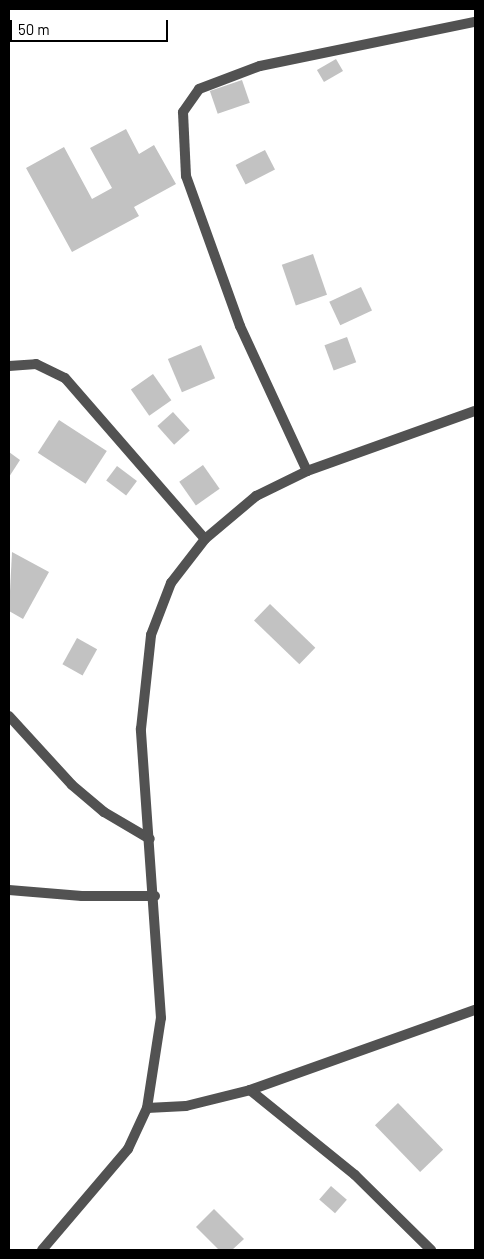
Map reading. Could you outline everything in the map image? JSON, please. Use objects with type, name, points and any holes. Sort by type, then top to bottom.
[{"type":"street","points":[[307,471],[240,326],[186,176],[183,112],[199,89],[260,66],[475,22]]},
{"type":"street","points":[[9,366],[36,364],[65,378],[205,539]]},
{"type":"street","points":[[42,1250],[128,1149],[146,1108],[161,1018],[155,896],[141,729],[152,635],[171,583],[205,539],[256,496],[307,471],[475,411]]},
{"type":"street","points":[[9,716],[72,784],[104,812],[150,839]]},
{"type":"street","points":[[9,890],[82,896],[155,896]]},
{"type":"street","points":[[146,1108],[186,1106],[250,1090],[475,1010]]},
{"type":"street","points":[[250,1090],[355,1175],[431,1250]]},
{"type":"building","points":[[336,59],[343,71],[324,82],[317,70]]},
{"type":"building","points":[[242,80],[250,103],[218,114],[210,91]]},
{"type":"building","points":[[126,129],[139,154],[154,145],[176,184],[134,207],[139,216],[72,252],[26,168],[64,147],[92,199],[112,188],[90,148]]},
{"type":"building","points":[[265,150],[275,170],[246,185],[236,165]]},
{"type":"building","points":[[313,254],[327,295],[296,305],[282,265]]},
{"type":"building","points":[[361,287],[372,311],[340,325],[329,302]]},
{"type":"building","points":[[347,337],[356,362],[334,371],[324,345]]},
{"type":"building","points":[[201,345],[215,378],[182,392],[168,359]]},
{"type":"building","points":[[153,374],[171,400],[149,416],[131,389]]},
{"type":"building","points":[[173,412],[190,431],[174,445],[157,426]]},
{"type":"building","points":[[59,420],[107,451],[86,484],[38,453]]},
{"type":"building","points":[[9,452],[20,460],[9,477]]},
{"type":"building","points":[[203,465],[220,489],[196,505],[179,482]]},
{"type":"building","points":[[117,466],[137,481],[126,495],[106,480]]},
{"type":"building","points":[[12,552],[49,572],[23,619],[9,611]]},
{"type":"building","points":[[270,604],[315,648],[299,664],[254,621]]},
{"type":"building","points":[[77,638],[97,649],[83,675],[62,664]]},
{"type":"building","points":[[398,1103],[443,1150],[420,1172],[375,1125]]},
{"type":"building","points":[[331,1186],[347,1200],[335,1213],[319,1200]]},
{"type":"building","points":[[214,1209],[244,1239],[232,1250],[219,1250],[196,1227]]}]
